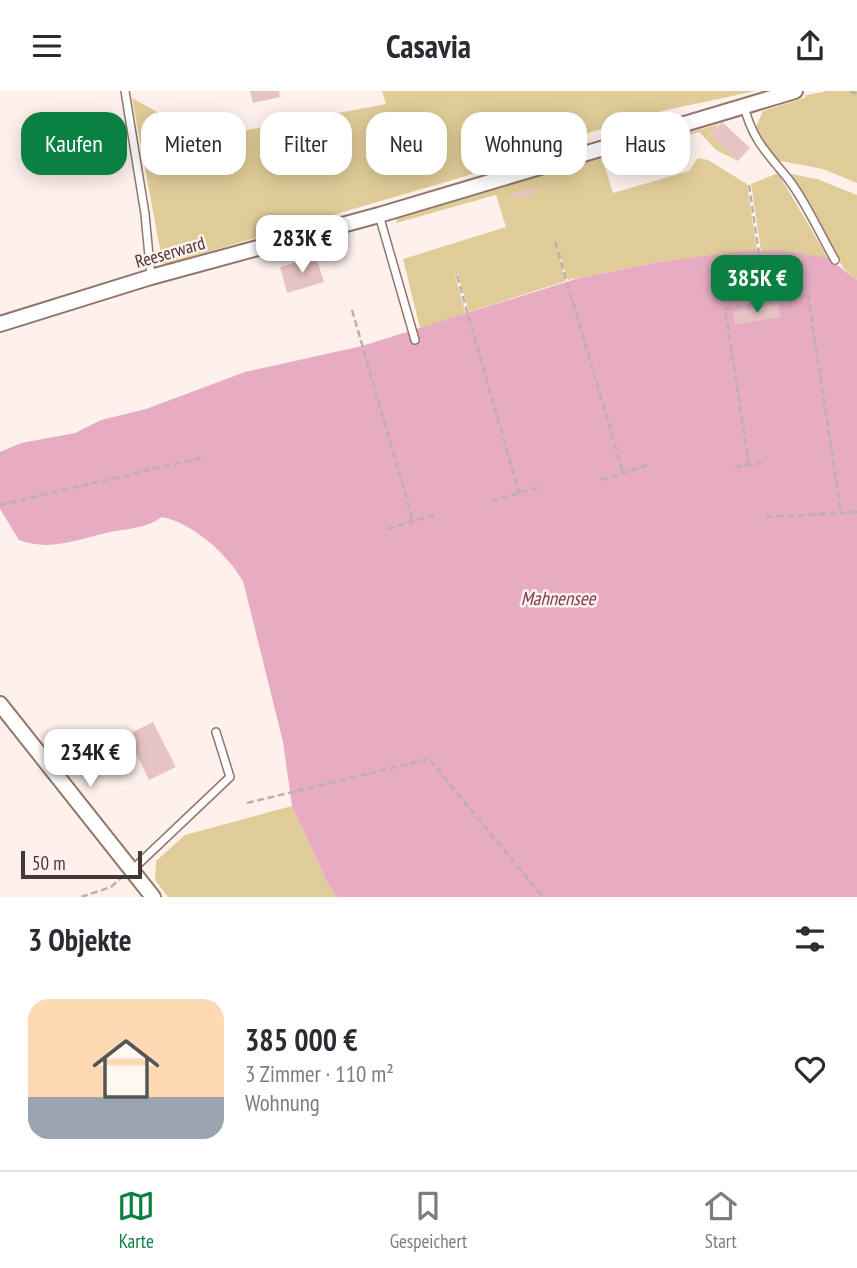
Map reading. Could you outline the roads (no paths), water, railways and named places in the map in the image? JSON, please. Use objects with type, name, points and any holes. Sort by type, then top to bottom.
[{"type":"street","name":"Reeserward","points":[[0,324],[151,277],[379,215],[795,91]]},
{"type":"street","points":[[0,704],[153,897]]},
{"type":"lane","points":[[125,91],[145,214],[151,277]]},
{"type":"lane","points":[[744,106],[756,139],[770,162],[786,176],[835,260]]},
{"type":"lane","points":[[379,215],[415,340]]},
{"type":"lane","points":[[132,870],[230,776],[216,732]]},
{"type":"water","name":"Mahnensee","points":[[779,250],[828,258],[857,280],[857,897],[338,897],[329,886],[292,806],[283,742],[243,581],[228,560],[197,533],[162,517],[150,524],[64,543],[42,545],[19,540],[0,509],[0,452],[21,443],[75,433],[101,420],[146,409],[245,372],[362,346],[579,278],[659,262],[742,251]]}]
